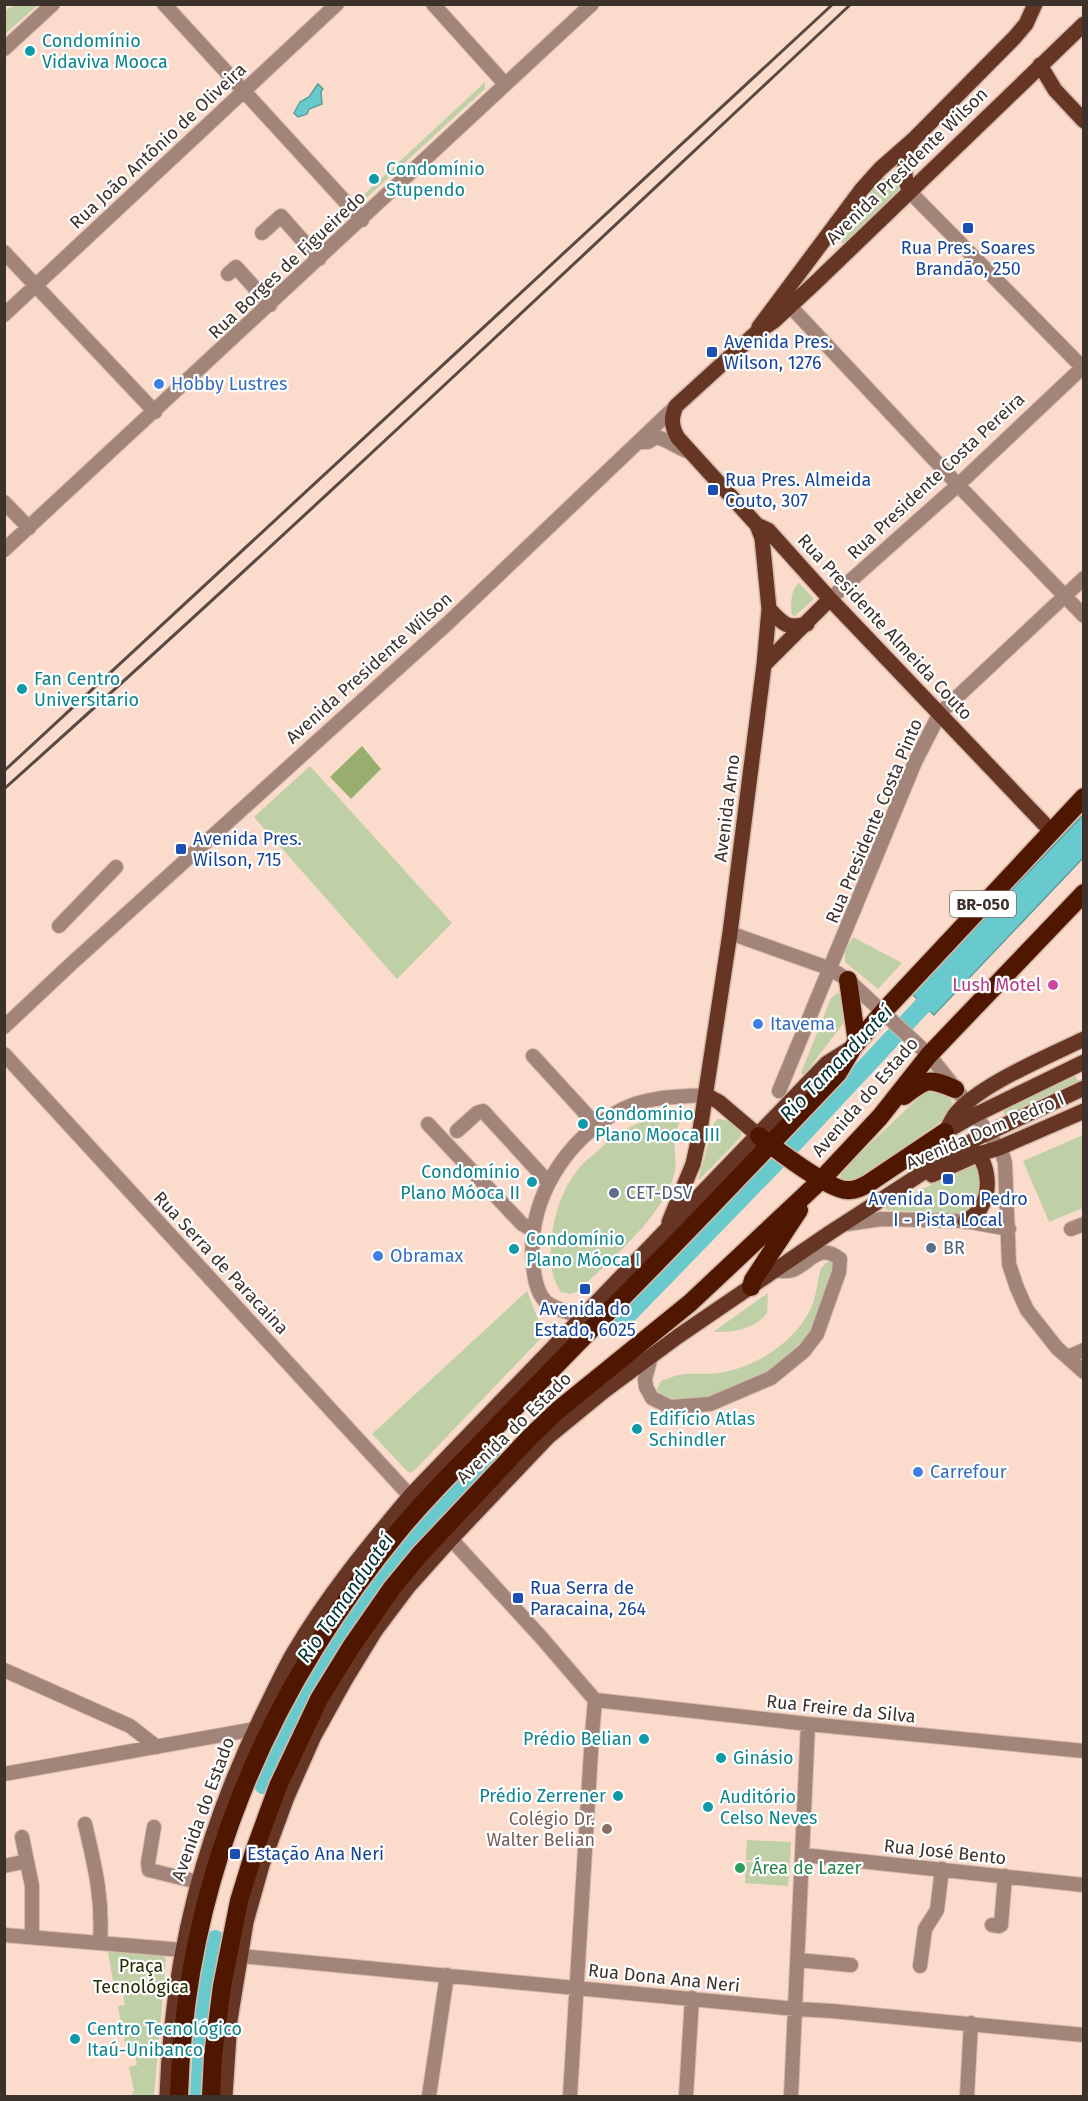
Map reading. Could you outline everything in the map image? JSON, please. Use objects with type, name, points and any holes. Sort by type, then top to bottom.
[{"type":"highway","name":"Avenida do Estado","points":[[179,2097],[191,1966],[212,1874],[249,1772],[264,1741],[306,1662],[364,1576],[403,1526],[515,1406],[646,1275],[764,1140],[838,1073],[855,1045],[886,1015],[1083,797]]},
{"type":"highway","name":"Avenida do Estado","points":[[211,2097],[214,2047],[222,1986],[239,1901],[255,1849],[278,1786],[319,1699],[351,1647],[392,1588],[530,1437],[557,1411],[690,1303],[821,1180],[880,1117],[926,1052],[1083,893]]},
{"type":"highway","points":[[848,980],[855,1045]]},
{"type":"highway","points":[[880,1117],[920,1084],[936,1081],[955,1089]]},
{"type":"highway","points":[[764,1140],[821,1180],[840,1189],[856,1189],[869,1183],[945,1132]]},
{"type":"highway","points":[[751,1287],[753,1280],[800,1210],[802,1198]]},
{"type":"main road","name":"Avenida Presidente Wilson","points":[[756,333],[769,311],[862,189],[1015,37],[1026,24],[1035,4]]},
{"type":"main road","name":"Avenida Presidente Wilson","points":[[676,406],[756,333],[790,306],[1083,24]]},
{"type":"main road","points":[[1040,65],[1055,90],[1083,121]]},
{"type":"main road","points":[[1029,76],[1055,90]]},
{"type":"main road","points":[[910,192],[904,175],[906,156],[913,140]]},
{"type":"main road","points":[[880,169],[898,170],[904,175]]},
{"type":"main road","name":"Rua Presidente Almeida Couto","points":[[676,406],[672,426],[678,438],[690,452],[757,525],[768,530],[1051,831]]},
{"type":"main road","name":"Avenida Arno","points":[[662,1234],[693,1164],[706,1095],[730,933],[764,666],[769,609],[762,538],[757,525]]},
{"type":"main road","name":"Rua Presidente Costa Pereira","points":[[764,666],[831,599]]},
{"type":"main road","points":[[769,609],[785,625],[797,627],[807,624]]},
{"type":"main road","name":"Avenida Dom Pedro I","points":[[945,1132],[1024,1067],[1083,1040]]},
{"type":"main road","name":"Avenida Dom Pedro I","points":[[971,1109],[1081,1065]]},
{"type":"main road","name":"Avenida Dom Pedro I","points":[[897,1188],[987,1132],[1083,1088]]},
{"type":"main road","points":[[706,1095],[719,1101],[764,1140]]},
{"type":"main road","name":"Avenida Dom Pedro I","points":[[897,1188],[982,1161],[999,1148],[1083,1111]]},
{"type":"main road","points":[[945,1132],[965,1145],[982,1161],[992,1175],[995,1185],[995,1194],[988,1212],[971,1222]]},
{"type":"main road","name":"Avenida do Estado","points":[[168,2097],[173,2018],[182,1950],[206,1853],[229,1789],[255,1729],[292,1654],[314,1619],[364,1551],[410,1496],[662,1234],[764,1140]]},
{"type":"main road","name":"Avenida do Estado","points":[[225,2097],[228,2040],[246,1922],[262,1864],[286,1797],[314,1736],[375,1631],[408,1587],[451,1539],[548,1437],[577,1412],[751,1287],[897,1188]]},
{"type":"street","points":[[4,50],[53,4]]},
{"type":"street","points":[[164,4],[362,220]]},
{"type":"street","name":"Rua João Antônio de Oliveira","points":[[4,315],[338,4]]},
{"type":"street","points":[[433,4],[506,84]]},
{"type":"street","name":"Rua Borges de Figueiredo","points":[[4,550],[592,4]]},
{"type":"street","points":[[910,192],[1083,367]]},
{"type":"street","points":[[262,234],[281,216],[319,259]]},
{"type":"street","points":[[4,252],[155,412]]},
{"type":"street","points":[[228,274],[236,267],[270,304]]},
{"type":"street","points":[[790,306],[1083,616]]},
{"type":"street","name":"Rua Presidente Costa Pereira","points":[[831,599],[958,485],[1083,367]]},
{"type":"street","name":"Avenida Presidente Wilson","points":[[4,1027],[77,958],[448,623],[676,406]]},
{"type":"street","name":"Rua Presidente Almeida Couto","points":[[638,442],[648,442],[656,437],[663,438],[678,449],[690,452]]},
{"type":"street","points":[[4,502],[29,528]]},
{"type":"street","name":"Rua Presidente Costa Pinto","points":[[778,1091],[831,969],[915,762],[940,713],[1083,578]]},
{"type":"street","points":[[58,926],[116,867]]},
{"type":"street","points":[[730,933],[831,969],[848,980],[926,1052],[999,1148],[1005,1163],[1009,1264],[1020,1295],[1028,1310],[1083,1372]]},
{"type":"street","name":"Rua Serra de Paracaina","points":[[4,1054],[410,1496]]},
{"type":"street","points":[[533,1056],[597,1126]]},
{"type":"street","points":[[582,1317],[547,1303],[539,1293],[532,1257],[533,1230],[539,1203],[548,1182],[572,1150],[597,1126],[622,1109],[649,1100],[706,1095]]},
{"type":"street","points":[[457,1131],[477,1113],[483,1111],[548,1182]]},
{"type":"street","points":[[428,1124],[522,1224],[533,1230]]},
{"type":"street","points":[[845,1224],[872,1220],[971,1222],[1009,1229]]},
{"type":"street","points":[[651,1357],[645,1379],[646,1387],[652,1398],[670,1407],[710,1404],[771,1378],[804,1351],[817,1334],[839,1272],[840,1259],[829,1252],[820,1252],[792,1270],[776,1272]]},
{"type":"street","points":[[1068,1357],[1083,1350]]},
{"type":"street","points":[[451,1539],[596,1700],[570,2097]]},
{"type":"street","points":[[4,1670],[129,1726],[157,1747]]},
{"type":"street","name":"Rua Freire da Silva","points":[[596,1700],[1083,1751]]},
{"type":"street","points":[[791,2097],[808,1724]]},
{"type":"street","points":[[4,1774],[255,1729]]},
{"type":"street","points":[[85,1824],[100,1890],[102,1914],[100,1942]]},
{"type":"street","points":[[154,1827],[148,1863],[150,1870],[198,1882]]},
{"type":"street","points":[[22,1837],[34,1901],[32,1936]]},
{"type":"street","name":"Rua José Bento","points":[[803,1855],[1083,1885]]},
{"type":"street","points":[[4,1866],[27,1860]]},
{"type":"street","points":[[920,1966],[925,1929],[938,1910],[942,1869]]},
{"type":"street","points":[[992,1925],[1000,1925],[1005,1876]]},
{"type":"street","points":[[4,1935],[182,1950]]},
{"type":"street","name":"Rua Dona Ana Neri","points":[[241,1956],[1083,2035]]},
{"type":"street","points":[[798,1960],[851,1965]]},
{"type":"street","points":[[429,2097],[447,1975]]},
{"type":"street","points":[[686,2097],[692,1998]]},
{"type":"street","points":[[967,2097],[971,2024]]},
{"type":"green space","points":[[16,5],[38,5],[5,34],[5,10]]},
{"type":"green space","points":[[485,82],[485,89],[363,201],[357,201]]},
{"type":"green space","points":[[881,178],[901,179],[905,186],[855,239],[842,243],[838,238]]},
{"type":"green space","points":[[799,583],[814,599],[795,616],[792,615],[792,598],[794,589]]},
{"type":"green space","points":[[362,746],[381,769],[351,799],[330,777]]},
{"type":"green space","points":[[310,766],[452,923],[397,979],[254,817]]},
{"type":"green space","points":[[853,937],[902,963],[878,989],[845,962],[845,950]]},
{"type":"green space","points":[[837,993],[844,995],[848,1017],[804,1075],[801,1073],[831,998]]},
{"type":"green space","points":[[1075,1076],[1078,1081],[1005,1115],[1003,1110]]},
{"type":"green space","points":[[928,1089],[941,1089],[952,1101],[954,1109],[951,1114],[859,1180],[851,1183],[840,1179],[841,1171]]},
{"type":"green space","points":[[682,1116],[675,1138],[676,1166],[668,1191],[634,1238],[578,1291],[570,1294],[561,1292],[552,1271],[551,1248],[554,1222],[568,1184],[583,1163],[623,1130],[653,1118]]},
{"type":"green space","points":[[717,1119],[728,1121],[736,1126],[742,1131],[741,1137],[698,1181],[714,1123]]},
{"type":"green space","points":[[1083,1135],[1083,1208],[1049,1222],[1023,1161]]},
{"type":"green space","points":[[975,1163],[980,1167],[981,1200],[964,1214],[886,1210],[886,1207]]},
{"type":"green space","points":[[827,1262],[835,1264],[811,1335],[782,1365],[746,1386],[704,1399],[662,1398],[657,1389],[661,1381],[679,1375],[729,1371],[766,1356],[788,1339],[805,1319],[813,1303],[821,1268]]},
{"type":"green space","points":[[527,1291],[544,1335],[410,1473],[372,1434]]},
{"type":"green space","points":[[768,1293],[767,1313],[762,1319],[735,1330],[713,1332]]},
{"type":"green space","points":[[747,1840],[791,1842],[790,1863],[746,1860]]},
{"type":"green space","points":[[746,1862],[790,1865],[788,1886],[745,1883]]},
{"type":"green space","name":"Praça Tecnológica","points":[[108,1951],[164,1956],[166,1959],[154,2096],[133,2096],[129,2067],[137,2065],[135,2053],[127,2054],[118,2006],[125,2005],[123,1992],[115,1993]]},
{"type":"water","points":[[318,84],[323,89],[321,91],[322,104],[298,117],[294,113],[300,102],[309,97]]},
{"type":"water","name":"Rio Tamanduateí","points":[[1083,815],[1083,858],[934,1015],[912,994]]},
{"type":"waterway","name":"Rio Tamanduateí","points":[[622,1321],[786,1152],[939,988]]},
{"type":"waterway","name":"Rio Tamanduateí","points":[[263,1785],[278,1749],[314,1680],[378,1582],[427,1521],[491,1456]]},
{"type":"waterway","name":"Rio Tamanduateí","points":[[199,2096],[204,2005],[215,1939]]},
{"type":"railway","points":[[4,771],[833,4]]},
{"type":"railway","points":[[4,789],[324,497],[851,4]]},
{"type":"place","name":"Condomínio Vidaviva Mooca","points":[[30,51]]},
{"type":"place","name":"Condomínio Stupendo","points":[[374,179]]},
{"type":"place","name":"Rua Pres. Soares Brandão, 250","points":[[968,228]]},
{"type":"place","name":"Avenida Pres. Wilson, 1276","points":[[712,352]]},
{"type":"place","name":"Hobby Lustres","points":[[159,384]]},
{"type":"place","name":"Rua Pres. Almeida Couto, 307","points":[[713,490]]},
{"type":"place","name":"Fan Centro Universitario","points":[[22,689]]},
{"type":"place","name":"Avenida Pres. Wilson, 715","points":[[181,849]]},
{"type":"place","name":"Lush Motel","points":[[1053,985]]},
{"type":"place","name":"Itavema","points":[[758,1024]]},
{"type":"place","name":"Condomínio Plano Mooca III","points":[[583,1124]]},
{"type":"place","name":"Avenida Dom Pedro I - Pista Local","points":[[948,1179]]},
{"type":"place","name":"Condomínio Plano Móoca II","points":[[532,1182]]},
{"type":"place","name":"CET-DSV","points":[[614,1193]]},
{"type":"place","name":"BR","points":[[931,1248]]},
{"type":"place","name":"Condomínio Plano Móoca I","points":[[514,1249]]},
{"type":"place","name":"Obramax","points":[[378,1256]]},
{"type":"place","name":"Avenida do Estado, 6025","points":[[585,1289]]},
{"type":"place","name":"Edifício Atlas Schindler","points":[[637,1429]]},
{"type":"place","name":"Carrefour","points":[[918,1472]]},
{"type":"place","name":"Rua Serra de Paracaina, 264","points":[[518,1598]]},
{"type":"place","name":"Prédio Belian","points":[[644,1739]]},
{"type":"place","name":"Ginásio","points":[[721,1758]]},
{"type":"place","name":"Prédio Zerrener","points":[[618,1796]]},
{"type":"place","name":"Auditório Celso Neves","points":[[708,1807]]},
{"type":"place","name":"Colégio Dr. Walter Belian","points":[[607,1829]]},
{"type":"place","name":"Estação Ana Neri","points":[[235,1854]]},
{"type":"place","name":"Área de Lazer","points":[[740,1868]]},
{"type":"place","name":"Centro Tecnológico Itaú-Unibanco","points":[[75,2039]]}]
